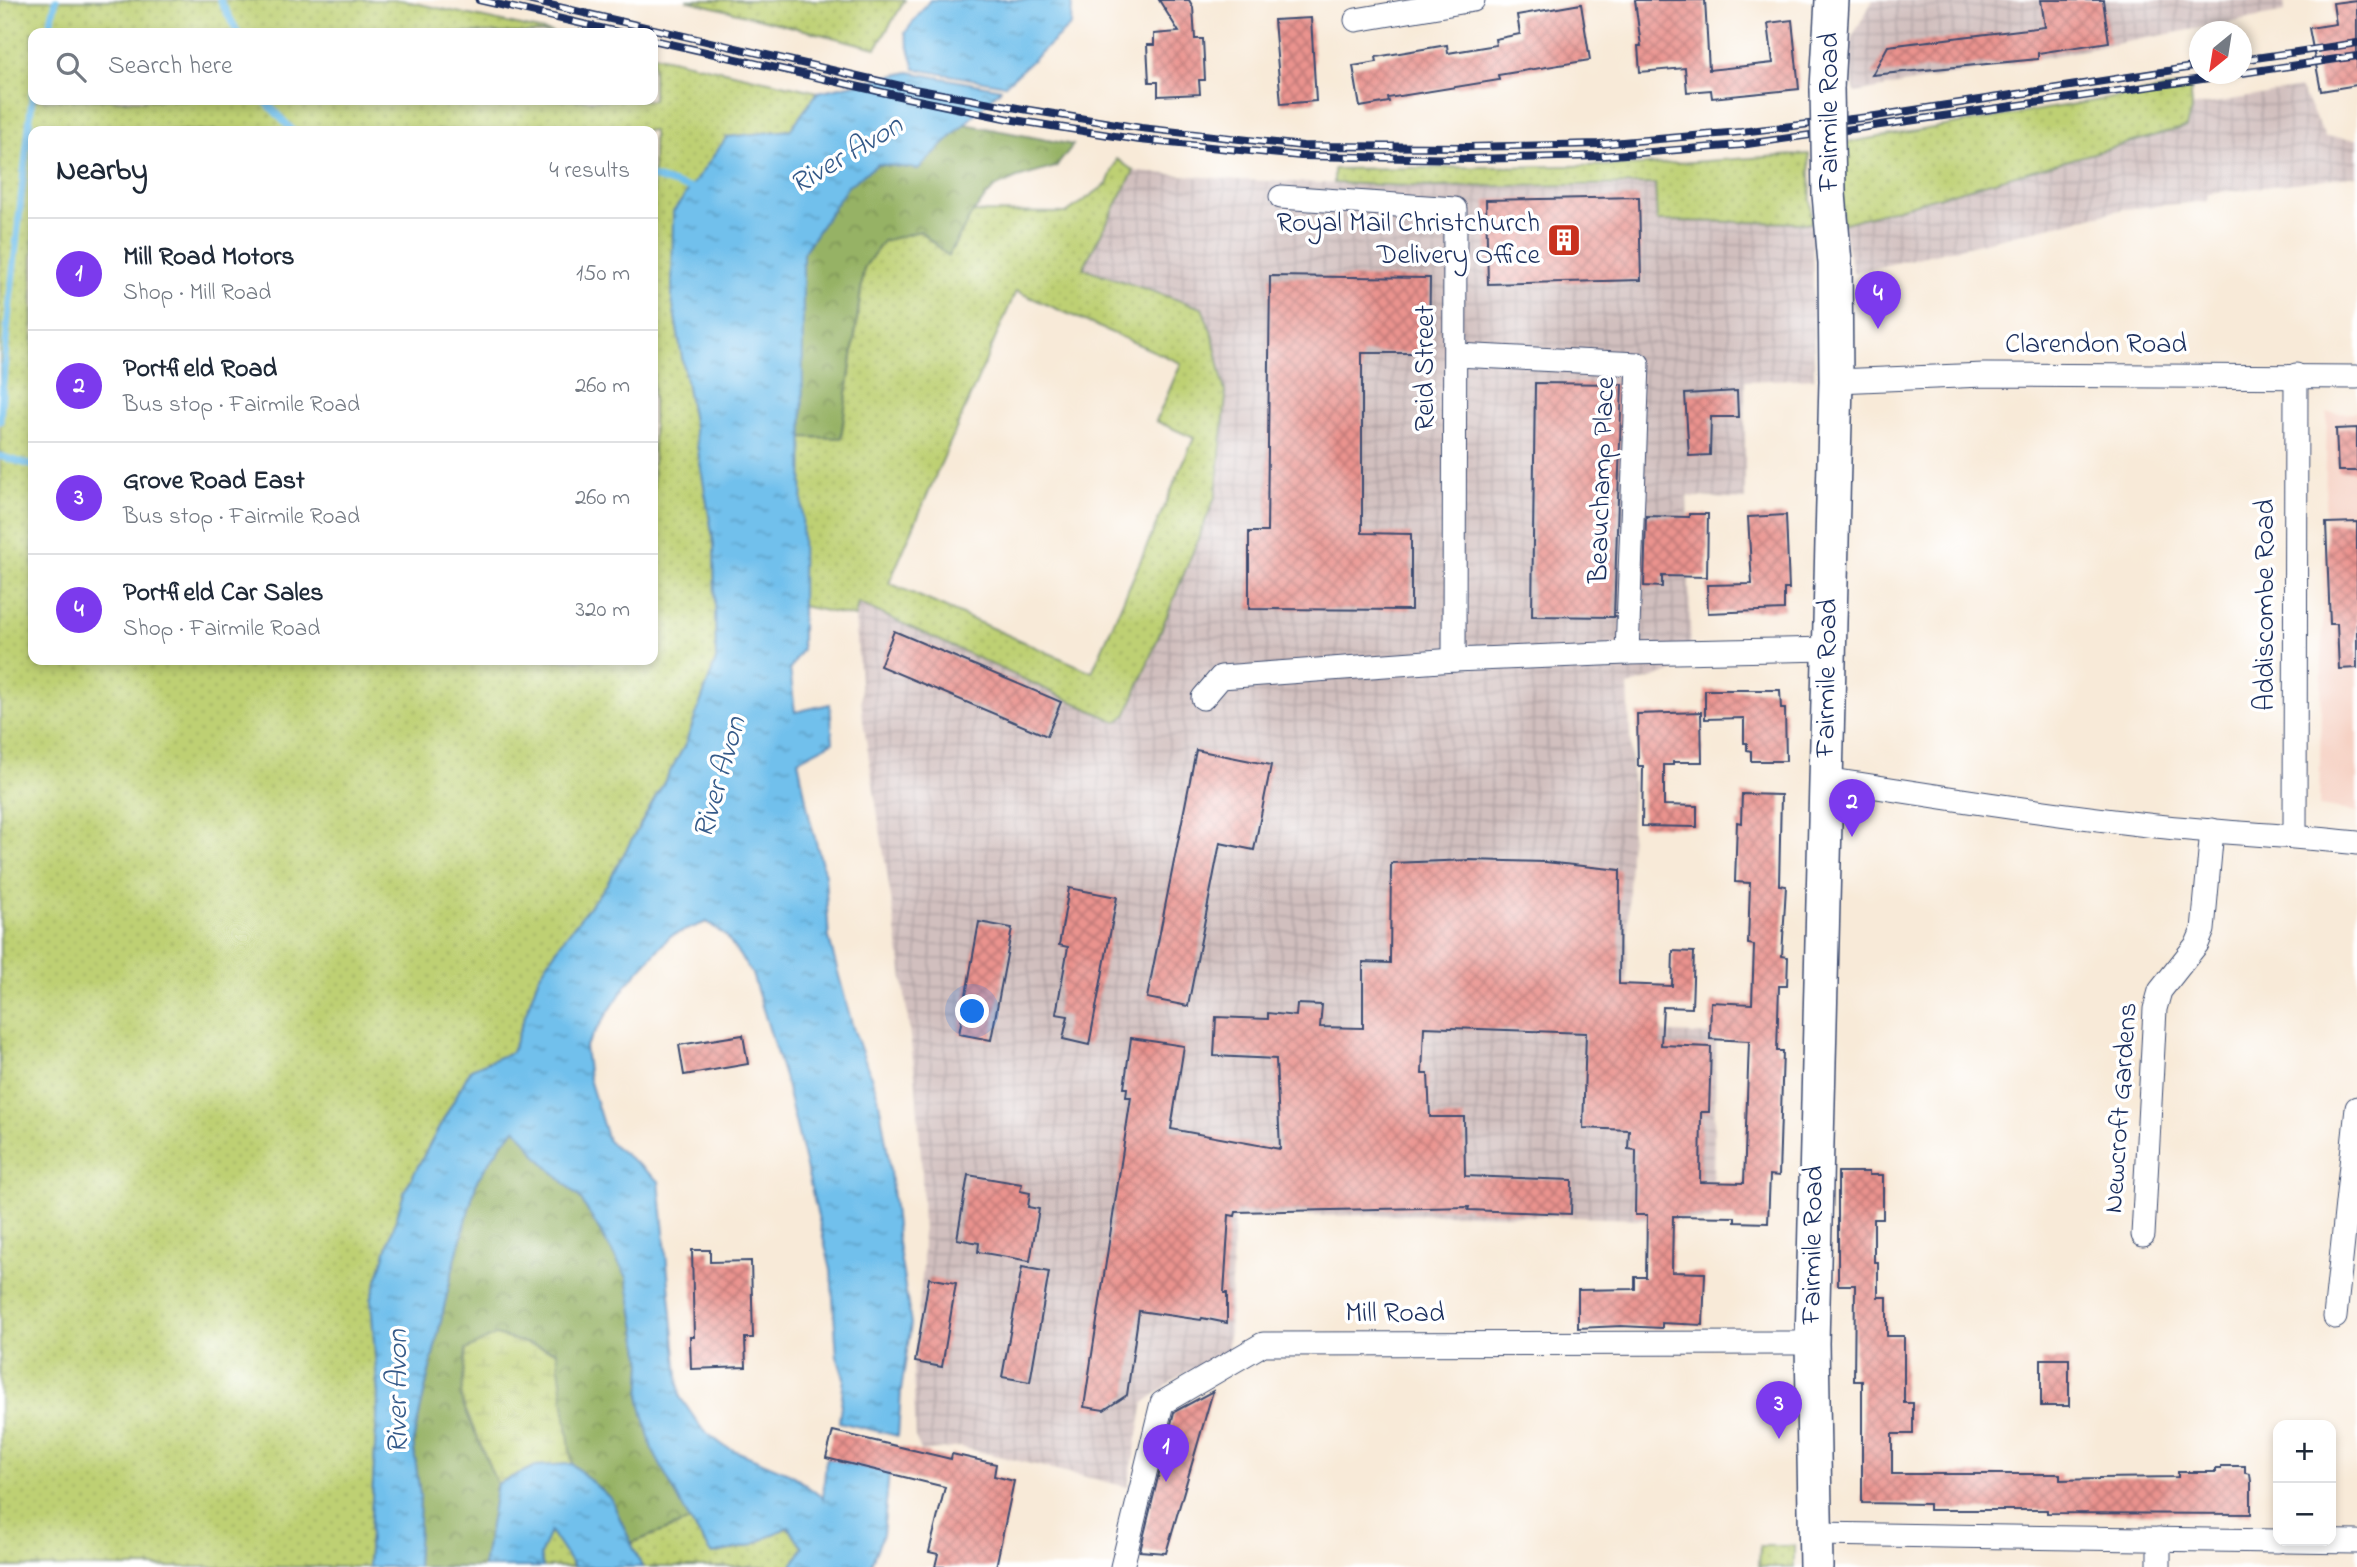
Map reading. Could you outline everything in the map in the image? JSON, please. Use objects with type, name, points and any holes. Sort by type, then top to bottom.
[{"type":"main road","name":"Fairmile Road","points":[[1816,1567],[1812,1343],[1836,382],[1835,263],[1829,194],[1827,88],[1832,0]]},
{"type":"street","points":[[1356,20],[1474,0]]},
{"type":"street","name":"Reid Street","points":[[1281,197],[1455,209],[1454,660]]},
{"type":"street","name":"Beauchamp Place","points":[[1456,355],[1638,364],[1627,653]]},
{"type":"street","name":"Clarendon Road","points":[[1836,382],[1984,375],[2357,377]]},
{"type":"street","name":"Addiscombe Road","points":[[2295,836],[2296,375]]},
{"type":"street","points":[[1203,698],[1221,677],[1454,660],[1829,649]]},
{"type":"street","points":[[1825,779],[2157,826],[2357,843]]},
{"type":"street","name":"Newcroft Gardens","points":[[2143,1235],[2155,1009],[2160,991],[2197,944],[2203,930],[2212,830]]},
{"type":"street","points":[[2334,1317],[2357,1108]]},
{"type":"street","name":"Mill Road","points":[[1122,1567],[1163,1403],[1263,1344],[1812,1343]]},
{"type":"street","points":[[1816,1534],[2273,1541]]},
{"type":"street","points":[[2159,1539],[2159,1567]]},
{"type":"street","points":[[2336,1542],[2357,1542]]},
{"type":"shaded area","points":[[1873,0],[2284,0],[2285,12],[2237,21],[2189,21],[2189,30],[1855,93],[1846,48]]},
{"type":"shaded area","points":[[2300,88],[2325,137],[2357,139],[2357,175],[2208,194],[2207,201],[2124,209],[1853,273],[1842,224],[2185,127],[2192,107]]},
{"type":"shaded area","points":[[1134,171],[1239,180],[1434,187],[1656,183],[1657,221],[1812,223],[1814,378],[1745,381],[1745,500],[1687,496],[1691,666],[1628,686],[1632,784],[1625,1031],[1716,1035],[1712,1221],[1469,1214],[1234,1217],[1228,1355],[1184,1373],[1144,1403],[1128,1487],[960,1447],[921,1452],[916,1439],[913,1368],[923,1266],[922,1174],[916,1084],[900,956],[863,720],[855,617],[858,603],[1117,722],[1216,495],[1226,397],[1201,308],[1083,268]]},
{"type":"shaded area","points":[[2357,412],[2357,812],[2319,806],[2327,413]]},
{"type":"green space","points":[[0,0],[401,0],[530,28],[28,28],[28,105],[658,105],[658,56],[818,92],[790,130],[727,137],[672,299],[714,544],[716,660],[685,745],[607,884],[539,976],[512,1052],[471,1069],[405,1190],[371,1300],[378,1396],[368,1567],[0,1567]]},
{"type":"green space","points":[[686,0],[905,0],[876,48]]},
{"type":"green space","points":[[2190,85],[2192,107],[2186,127],[1842,224],[1843,143]]},
{"type":"green space","points":[[965,124],[1073,145],[1056,167],[994,188],[973,212],[948,256],[920,231],[883,241],[864,268],[841,438],[801,437],[803,253],[848,186],[878,164],[918,169]]},
{"type":"green space","points":[[1809,154],[1812,223],[1657,221],[1655,184],[1434,187],[1334,183],[1334,169],[1647,165]]},
{"type":"green space","points":[[1117,159],[1134,171],[1083,268],[1202,308],[1213,336],[1226,397],[1216,495],[1127,714],[1117,722],[858,603],[855,617],[802,606],[801,437],[841,438],[864,268],[883,240],[920,231],[948,256],[973,212],[1066,213],[1107,184]],"holes":[[[1016,291],[1181,363],[1156,421],[1194,438],[1092,672],[889,583]]]},
{"type":"green space","points":[[516,1128],[540,1159],[580,1198],[627,1277],[642,1363],[640,1401],[652,1449],[690,1521],[631,1543],[611,1499],[572,1464],[556,1351],[495,1335],[461,1399],[497,1484],[483,1567],[417,1567],[420,1496],[413,1442],[454,1264],[477,1180]]},
{"type":"green space","points":[[495,1335],[557,1352],[572,1464],[536,1466],[497,1484],[461,1399],[466,1350]]},
{"type":"green space","points":[[690,1521],[712,1554],[750,1546],[788,1527],[803,1547],[791,1567],[642,1567],[631,1543]]},
{"type":"green space","points":[[550,1530],[574,1567],[543,1567],[540,1556]]},
{"type":"green space","points":[[1760,1546],[1794,1546],[1794,1567],[1759,1567]]},
{"type":"water","points":[[930,0],[1072,0],[1071,25],[1005,85],[915,69],[905,33]]},
{"type":"water","name":"River Avon","points":[[909,72],[1001,89],[918,169],[878,164],[848,186],[803,253],[802,649],[790,669],[795,712],[830,704],[833,742],[798,760],[825,875],[829,939],[853,1028],[878,1096],[888,1154],[911,1324],[901,1391],[898,1436],[839,1422],[844,1378],[837,1356],[831,1270],[785,1080],[752,974],[727,937],[707,922],[670,936],[627,984],[585,1047],[589,1079],[608,1141],[659,1181],[680,1397],[702,1429],[724,1446],[791,1474],[823,1498],[826,1458],[889,1473],[883,1534],[870,1567],[791,1567],[803,1547],[788,1527],[750,1546],[712,1554],[690,1521],[652,1449],[640,1401],[642,1363],[627,1277],[580,1198],[540,1159],[516,1128],[477,1180],[454,1264],[413,1442],[420,1496],[417,1567],[368,1567],[378,1396],[371,1300],[405,1190],[471,1069],[512,1052],[539,976],[607,884],[685,745],[716,660],[714,544],[672,299],[673,212],[727,137],[790,130],[818,92]]},
{"type":"water","points":[[572,1464],[611,1499],[642,1567],[574,1567],[550,1531],[540,1556],[543,1567],[483,1567],[497,1484],[536,1466]]},
{"type":"building","points":[[1159,0],[1189,0],[1193,7],[1195,39],[1203,39],[1205,80],[1199,80],[1200,94],[1158,96],[1158,82],[1149,82],[1147,45],[1154,45],[1154,34],[1179,32]]},
{"type":"building","points":[[1635,0],[1705,0],[1709,70],[1773,63],[1768,23],[1792,20],[1799,89],[1712,98],[1711,90],[1687,92],[1685,68],[1640,72],[1638,46],[1641,46]]},
{"type":"building","points":[[2041,0],[2103,0],[2109,42],[2038,53],[2038,59],[1872,75],[1888,46],[2045,27]]},
{"type":"building","points":[[2357,0],[2357,85],[2321,91],[2309,28],[2336,24],[2333,3]]},
{"type":"building","points":[[1581,4],[1590,60],[1498,75],[1499,80],[1388,98],[1389,102],[1360,107],[1353,66],[1377,62],[1376,57],[1447,45],[1448,53],[1496,45],[1495,39],[1520,34],[1517,15]]},
{"type":"building","points":[[1311,18],[1316,101],[1281,104],[1274,20]]},
{"type":"building","name":"Royal Mail Christchurch Delivery Office","points":[[1639,197],[1641,280],[1488,284],[1486,200]]},
{"type":"building","points":[[1270,276],[1430,278],[1429,353],[1362,353],[1362,533],[1411,534],[1411,610],[1249,609],[1249,532],[1267,532]]},
{"type":"building","points":[[1535,383],[1622,384],[1614,617],[1532,616]]},
{"type":"building","points":[[1737,391],[1738,417],[1711,417],[1710,455],[1689,456],[1685,394]]},
{"type":"building","points":[[2357,428],[2357,471],[2338,471],[2336,429]]},
{"type":"building","points":[[1689,514],[1708,514],[1707,577],[1662,576],[1662,587],[1644,586],[1646,516],[1689,517]]},
{"type":"building","points":[[1786,515],[1789,589],[1784,589],[1784,610],[1708,613],[1707,585],[1752,584],[1748,517]]},
{"type":"building","points":[[2357,522],[2357,668],[2339,669],[2337,624],[2330,624],[2326,523]]},
{"type":"building","points":[[894,631],[1061,702],[1047,736],[880,666]]},
{"type":"building","points":[[1705,690],[1780,690],[1781,709],[1785,709],[1786,761],[1751,761],[1751,751],[1747,750],[1747,743],[1744,743],[1744,718],[1705,719]]},
{"type":"building","points":[[1701,712],[1702,762],[1673,762],[1673,765],[1664,765],[1664,805],[1697,806],[1697,827],[1642,826],[1643,766],[1638,766],[1637,714]]},
{"type":"building","points":[[1196,750],[1271,765],[1254,850],[1220,843],[1188,1006],[1147,998]]},
{"type":"building","points":[[1742,794],[1781,795],[1779,885],[1786,886],[1782,956],[1788,957],[1787,986],[1779,986],[1777,1051],[1783,1051],[1779,1176],[1770,1175],[1768,1223],[1735,1222],[1735,1217],[1673,1216],[1672,1272],[1705,1273],[1703,1325],[1662,1323],[1662,1328],[1578,1328],[1578,1290],[1635,1289],[1635,1277],[1646,1277],[1647,1215],[1635,1215],[1636,1150],[1628,1149],[1629,1130],[1583,1128],[1586,1033],[1424,1027],[1422,1074],[1428,1074],[1430,1117],[1464,1117],[1465,1176],[1572,1180],[1571,1214],[1468,1210],[1469,1207],[1236,1212],[1235,1216],[1229,1215],[1224,1293],[1227,1293],[1227,1323],[1139,1311],[1127,1395],[1104,1410],[1084,1407],[1131,1097],[1126,1097],[1127,1088],[1124,1088],[1131,1038],[1184,1046],[1171,1129],[1280,1149],[1276,1059],[1214,1056],[1216,1017],[1268,1019],[1268,1013],[1296,1016],[1297,1004],[1322,1005],[1320,1027],[1363,1028],[1363,962],[1390,963],[1391,863],[1470,860],[1545,862],[1620,870],[1619,984],[1672,986],[1673,951],[1694,952],[1692,1008],[1663,1007],[1661,1045],[1711,1047],[1709,1112],[1701,1112],[1700,1182],[1744,1183],[1749,1041],[1710,1039],[1711,1002],[1752,1004],[1754,945],[1748,944],[1750,883],[1735,882],[1737,822],[1741,823]]},
{"type":"building","points":[[1069,888],[1117,897],[1089,1045],[1063,1039],[1068,1016],[1056,1014],[1068,947],[1059,945]]},
{"type":"building","points":[[979,922],[1012,928],[991,1040],[959,1034]]},
{"type":"building","points":[[743,1035],[748,1064],[684,1075],[679,1045]]},
{"type":"building","points":[[1838,1172],[1883,1175],[1883,1219],[1874,1219],[1874,1262],[1878,1262],[1878,1297],[1887,1297],[1887,1336],[1904,1336],[1904,1403],[1913,1403],[1913,1434],[1892,1434],[1892,1474],[2060,1474],[2060,1480],[2178,1477],[2178,1472],[2216,1472],[2221,1466],[2245,1466],[2245,1473],[2250,1474],[2251,1482],[2251,1514],[1929,1510],[1929,1504],[1862,1503],[1862,1381],[1854,1381],[1855,1285],[1838,1285]]},
{"type":"building","points":[[968,1175],[1022,1184],[1020,1191],[1030,1193],[1028,1207],[1039,1209],[1030,1261],[978,1252],[979,1243],[957,1239]]},
{"type":"building","points":[[692,1250],[710,1250],[710,1262],[751,1261],[753,1338],[745,1338],[746,1367],[691,1369],[690,1337],[694,1337]]},
{"type":"building","points":[[1022,1267],[1049,1272],[1030,1382],[1002,1377]]},
{"type":"building","points":[[929,1278],[956,1283],[942,1367],[915,1362]]},
{"type":"building","points":[[2041,1359],[2069,1359],[2069,1406],[2041,1406]]},
{"type":"building","points":[[1213,1391],[1166,1553],[1140,1551],[1174,1412]]},
{"type":"building","points":[[833,1431],[951,1459],[952,1454],[996,1464],[994,1476],[1014,1481],[996,1567],[935,1567],[938,1554],[929,1552],[945,1487],[826,1458]]},
{"type":"waterway","points":[[49,28],[56,0]]},
{"type":"waterway","points":[[220,0],[235,28]]},
{"type":"waterway","points":[[29,126],[31,105]]},
{"type":"waterway","points":[[269,105],[288,126]]},
{"type":"waterway","points":[[0,421],[28,136]]},
{"type":"waterway","points":[[658,179],[699,189]]},
{"type":"waterway","points":[[0,456],[28,464]]},
{"type":"railway","points":[[479,0],[600,28]]},
{"type":"railway","points":[[528,0],[649,28]]},
{"type":"railway","points":[[658,30],[914,89],[1023,109],[1141,128],[1303,146],[1468,147],[1599,144],[1741,132],[1869,117],[2189,68]]},
{"type":"railway","points":[[658,41],[1014,120],[1140,140],[1301,156],[1469,159],[1600,156],[1740,145],[2189,81]]},
{"type":"railway","points":[[2252,59],[2357,43]]},
{"type":"railway","points":[[2252,72],[2357,56]]},
{"type":"place","name":"Royal Mail Christchurch Delivery Office","points":[[1564,240]]},
{"type":"place","name":"Portfield Car Sales","points":[[1878,329]]},
{"type":"place","name":"Portfield Road","points":[[1852,837]]},
{"type":"place","name":"Grove Road East","points":[[1779,1439]]},
{"type":"place","name":"Mill Road Motors","points":[[1166,1482]]}]
